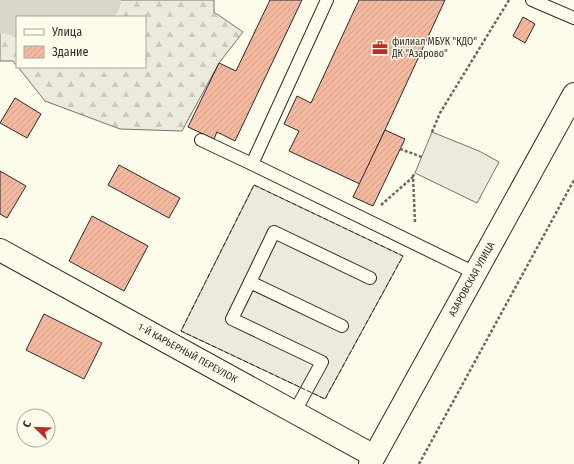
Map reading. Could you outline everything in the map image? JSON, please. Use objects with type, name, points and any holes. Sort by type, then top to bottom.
[{"type":"street","name":"АЗАРОВСКАЯ УЛИЦА","points":[[372,460],[574,94]]},
{"type":"street","name":"1-Й КАРЬЕРНЫЙ ПЕРЕУЛОК","points":[[0,250],[294,413],[372,460]]},
{"type":"lane","points":[[252,164],[327,0]]},
{"type":"lane","points":[[532,0],[574,18]]},
{"type":"lane","points":[[201,140],[475,273]]},
{"type":"lane","points":[[294,413],[322,362],[232,319],[274,232],[370,278]]},
{"type":"lane","points":[[250,282],[342,326]]},
{"type":"path","points":[[432,132],[440,113],[509,0]]},
{"type":"path","points":[[400,149],[422,157]]},
{"type":"path","points":[[363,218],[373,212],[414,175],[415,243]]},
{"type":"path","points":[[418,464],[574,180]]},
{"type":"green space","points":[[0,0],[214,0],[214,12],[243,32],[219,63],[182,131],[120,129],[45,101],[19,68],[146,68],[146,16],[16,16],[16,65],[13,61],[0,61]]},
{"type":"shaded area","points":[[432,132],[479,151],[499,162],[477,203],[415,173]]},
{"type":"shaded area","points":[[254,185],[403,256],[325,399],[181,331]]},
{"type":"building","points":[[270,0],[302,0],[235,141],[217,132],[214,139],[188,127],[219,63],[236,71]]},
{"type":"building","name":"филиал МБУК \"КДО\" ДК \"Азарово\"","points":[[359,0],[445,0],[360,184],[289,151],[299,131],[284,124],[297,96],[311,103]]},
{"type":"building","points":[[523,17],[535,24],[525,43],[513,36]]},
{"type":"building","points":[[15,98],[41,114],[27,138],[0,123]]},
{"type":"building","points":[[385,130],[405,139],[373,206],[353,197]]},
{"type":"building","points":[[119,165],[180,198],[169,218],[108,185]]},
{"type":"building","points":[[0,171],[26,186],[7,218],[0,214]]},
{"type":"building","points":[[92,216],[148,246],[124,291],[69,261]]},
{"type":"building","points":[[44,314],[102,343],[84,379],[26,350]]},
{"type":"waterway","points":[[57,16],[97,0]]},
{"type":"waterway","points":[[0,9],[44,16]]},
{"type":"fence","points":[[254,185],[403,256],[325,399],[181,331],[254,185]]},
{"type":"place","name":"филиал МБУК \"КДО\" ДК \"Азарово\"","points":[[380,48]]}]
